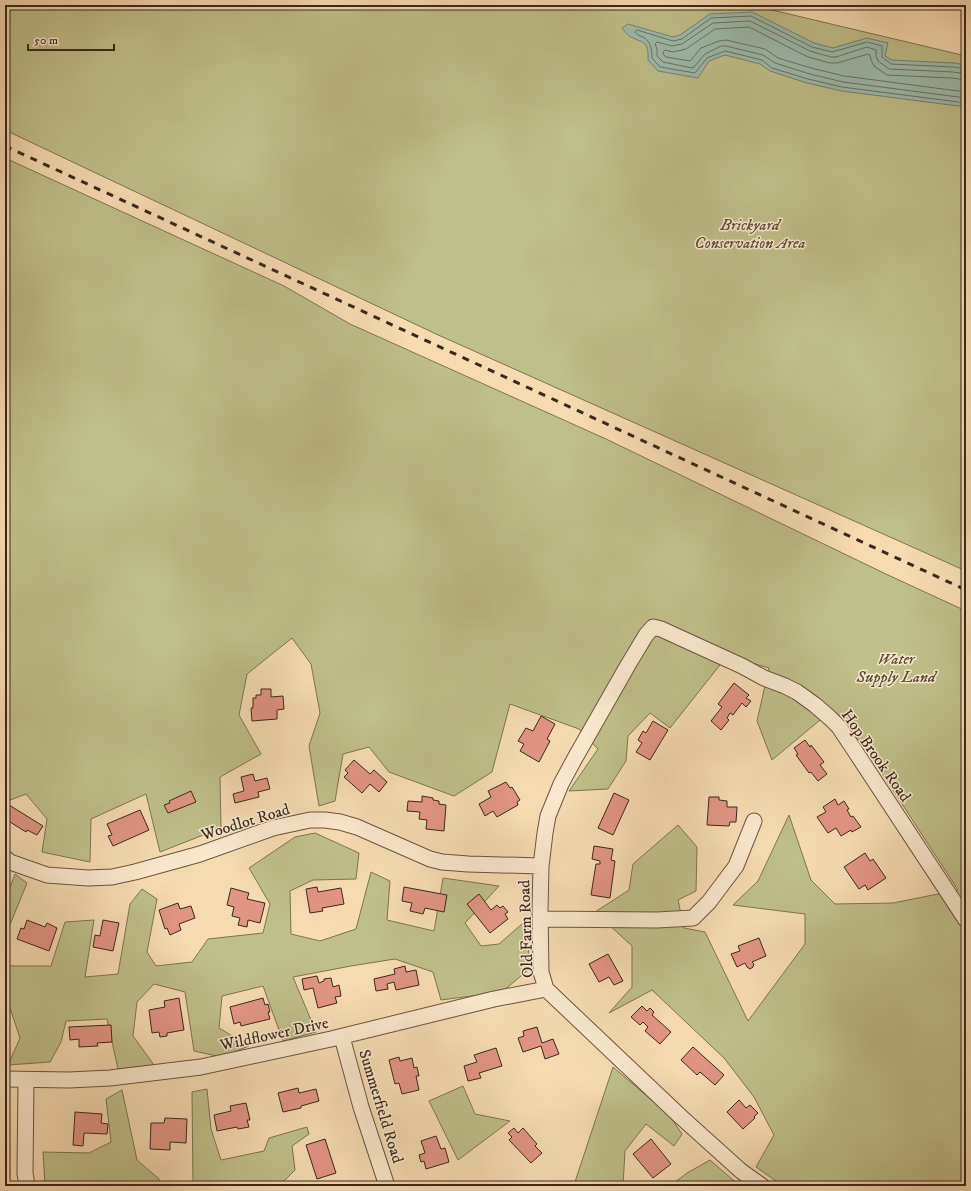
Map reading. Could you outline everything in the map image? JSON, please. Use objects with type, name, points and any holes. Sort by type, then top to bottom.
[{"type":"street","name":"Old Farm Road","points":[[653,627],[646,635],[628,665],[561,784],[548,816],[541,866],[541,972],[546,989],[680,1117],[741,1171],[762,1186]]},
{"type":"street","name":"Hop Brook Road","points":[[653,627],[661,629],[742,666],[764,678],[785,686],[807,699],[830,718],[839,727],[966,920]]},
{"type":"street","name":"Woodlot Road","points":[[5,858],[10,862],[23,867],[47,874],[88,878],[112,877],[200,854],[273,828],[310,820],[325,820],[340,822],[357,827],[430,859],[442,862],[541,866]]},
{"type":"street","points":[[540,919],[657,920],[693,918],[709,902],[736,866],[754,821]]},
{"type":"street","name":"Wildflower Drive","points":[[5,1079],[69,1080],[110,1078],[201,1067],[342,1037],[494,999],[546,989]]},
{"type":"street","name":"Summerfield Road","points":[[342,1037],[361,1106],[387,1186]]},
{"type":"street","points":[[26,1080],[25,1173],[27,1186]]},
{"type":"green space","name":"Brickyard Conservation Area","points":[[5,5],[751,5],[966,56],[966,571],[436,334],[5,130]]},
{"type":"green space","name":"Water Supply Land","points":[[5,158],[284,286],[350,324],[606,439],[966,611],[966,1186],[783,1186],[756,1167],[774,1135],[754,1097],[724,1058],[652,990],[609,1013],[632,987],[632,946],[595,912],[629,890],[633,864],[678,825],[697,847],[696,891],[678,900],[684,928],[705,932],[748,1021],[805,944],[805,914],[733,905],[758,881],[789,815],[811,880],[835,904],[893,903],[958,890],[865,747],[832,710],[772,760],[757,721],[769,668],[727,656],[670,728],[650,713],[628,736],[626,761],[608,789],[569,791],[598,749],[579,729],[510,704],[492,772],[454,796],[389,772],[369,747],[343,754],[335,801],[319,806],[309,746],[320,713],[311,664],[292,638],[247,674],[239,715],[261,754],[220,777],[221,828],[160,852],[146,794],[91,819],[90,862],[42,852],[47,819],[26,794],[5,802]]},
{"type":"green space","points":[[315,833],[359,853],[356,879],[313,880],[290,891],[291,934],[320,941],[356,929],[371,872],[390,881],[387,920],[434,931],[443,878],[499,886],[465,923],[481,946],[499,944],[530,917],[528,970],[502,992],[441,1000],[433,972],[395,959],[293,977],[316,1032],[283,1041],[263,986],[222,996],[219,1028],[249,1046],[221,1057],[194,1051],[185,992],[154,984],[137,1002],[133,1036],[154,1065],[118,1069],[107,1019],[66,1021],[61,1042],[50,1062],[8,1065],[20,1038],[10,1008],[5,1005],[5,965],[51,966],[65,922],[94,920],[85,977],[118,974],[130,904],[142,889],[157,899],[147,952],[156,966],[192,962],[208,939],[263,933],[270,904],[249,868],[295,837]]},
{"type":"green space","points":[[15,874],[27,883],[5,937],[5,901]]},
{"type":"green space","points":[[613,1067],[669,1115],[682,1134],[674,1146],[646,1124],[625,1151],[623,1186],[575,1186],[574,1185]]},
{"type":"green space","points":[[463,1086],[475,1114],[510,1121],[458,1160],[429,1101]]},
{"type":"green space","points":[[207,1089],[211,1129],[221,1160],[264,1151],[269,1138],[307,1127],[309,1134],[292,1146],[295,1170],[279,1186],[193,1186],[192,1092]]},
{"type":"green space","points":[[122,1090],[137,1160],[159,1179],[159,1186],[45,1186],[43,1152],[89,1153],[111,1142],[106,1099]]},
{"type":"green space","points":[[710,1160],[740,1186],[670,1186],[687,1173]]},
{"type":"water","points":[[752,12],[814,43],[833,48],[867,38],[888,43],[885,56],[892,60],[966,65],[966,107],[842,91],[807,83],[770,71],[760,64],[725,55],[709,61],[698,78],[658,71],[648,60],[646,45],[629,36],[622,28],[628,24],[673,37],[680,35],[710,14]]},
{"type":"building","points":[[734,683],[749,695],[746,698],[751,701],[746,707],[742,703],[733,715],[730,713],[727,718],[729,720],[721,730],[711,721],[722,707],[718,704]]},
{"type":"building","points":[[261,689],[271,689],[271,697],[283,696],[284,709],[277,710],[277,719],[252,721],[251,708],[253,708],[253,698],[256,698],[256,695],[261,695]]},
{"type":"building","points":[[541,716],[555,724],[547,739],[550,741],[539,762],[520,751],[524,744],[518,741],[526,728],[533,731]]},
{"type":"building","points":[[653,721],[668,730],[650,760],[636,752],[642,743],[638,740],[643,731],[646,733]]},
{"type":"building","points":[[805,740],[810,747],[811,745],[824,762],[820,765],[827,774],[818,781],[811,772],[809,773],[796,755],[798,754],[794,748]]},
{"type":"building","points":[[354,760],[370,774],[374,770],[387,782],[379,792],[370,784],[362,793],[344,777],[348,773],[345,770]]},
{"type":"building","points":[[253,774],[255,781],[267,778],[270,789],[258,792],[259,797],[235,803],[233,794],[244,791],[241,777]]},
{"type":"building","points":[[506,782],[510,788],[512,787],[520,800],[517,802],[518,805],[497,817],[493,811],[485,816],[479,804],[491,797],[488,791]]},
{"type":"building","points":[[191,791],[196,802],[168,813],[164,805],[170,803],[169,801]]},
{"type":"building","points":[[614,793],[629,800],[613,835],[598,828]]},
{"type":"building","points":[[422,796],[433,798],[433,800],[439,801],[439,804],[446,805],[444,831],[426,829],[427,820],[419,819],[420,812],[407,811],[408,801],[422,802]]},
{"type":"building","points":[[709,797],[719,797],[719,800],[727,801],[727,807],[737,807],[736,822],[730,822],[729,826],[707,825]]},
{"type":"building","points":[[835,799],[838,805],[844,801],[849,809],[847,810],[851,817],[853,816],[861,827],[852,832],[851,830],[841,836],[836,828],[828,833],[817,817],[826,812],[823,807]]},
{"type":"building","points":[[9,805],[43,826],[37,835],[27,830],[26,832],[10,822],[9,825],[5,823],[5,816],[7,813],[5,811]]},
{"type":"building","points":[[140,810],[149,830],[113,846],[108,836],[112,835],[107,824]]},
{"type":"building","points":[[594,846],[613,849],[611,860],[615,861],[610,898],[591,895],[596,864],[600,864],[600,861],[592,859]]},
{"type":"building","points":[[865,853],[870,861],[873,859],[886,878],[868,890],[865,885],[859,889],[844,867]]},
{"type":"building","points":[[317,887],[318,892],[341,888],[344,904],[322,908],[323,911],[310,913],[306,889]]},
{"type":"building","points":[[404,887],[447,895],[444,912],[425,908],[423,914],[410,911],[412,903],[402,901]]},
{"type":"building","points":[[231,888],[249,893],[247,899],[265,903],[260,923],[248,920],[247,927],[238,925],[240,918],[232,916],[234,907],[227,905]]},
{"type":"building","points":[[479,894],[491,910],[497,905],[500,908],[503,906],[508,912],[505,914],[508,919],[490,933],[467,904]]},
{"type":"building","points":[[178,903],[180,909],[191,906],[195,918],[179,924],[181,930],[170,935],[167,928],[165,929],[159,910]]},
{"type":"building","points":[[27,920],[45,927],[47,923],[57,928],[49,951],[17,939],[21,928],[24,929]]},
{"type":"building","points":[[103,920],[119,923],[113,951],[93,947],[95,935],[100,936]]},
{"type":"building","points":[[759,938],[766,956],[752,962],[754,964],[750,969],[745,963],[737,967],[731,954],[740,951],[738,946]]},
{"type":"building","points":[[608,954],[623,981],[614,985],[609,977],[599,982],[589,964]]},
{"type":"building","points":[[405,966],[406,972],[416,970],[419,985],[396,990],[394,982],[387,984],[388,989],[376,991],[374,979],[395,974],[394,969]]},
{"type":"building","points":[[317,976],[319,983],[324,981],[324,979],[331,978],[333,987],[339,985],[341,996],[335,997],[337,1003],[318,1008],[313,988],[304,990],[302,979]]},
{"type":"building","points":[[179,998],[184,1030],[167,1033],[167,1036],[160,1037],[159,1032],[152,1033],[149,1010],[165,1007],[164,1001]]},
{"type":"building","points":[[263,998],[265,1005],[268,1004],[270,1019],[241,1026],[240,1022],[234,1024],[230,1007]]},
{"type":"building","points":[[642,1006],[647,1011],[650,1008],[654,1012],[652,1015],[671,1032],[660,1044],[645,1031],[648,1027],[643,1022],[640,1025],[631,1017]]},
{"type":"building","points":[[5,1025],[9,1025],[7,1044],[5,1043]]},
{"type":"building","points":[[111,1025],[112,1042],[97,1043],[98,1046],[79,1047],[79,1039],[70,1040],[69,1027]]},
{"type":"building","points":[[537,1027],[542,1043],[553,1039],[559,1054],[545,1059],[541,1046],[523,1052],[518,1038],[524,1036],[523,1031]]},
{"type":"building","points":[[693,1047],[724,1075],[715,1085],[700,1072],[697,1075],[681,1060]]},
{"type":"building","points":[[496,1048],[502,1066],[479,1073],[481,1078],[468,1081],[464,1066],[477,1062],[474,1055]]},
{"type":"building","points":[[399,1057],[400,1061],[412,1058],[414,1068],[417,1067],[419,1076],[416,1076],[419,1090],[402,1094],[399,1083],[395,1084],[389,1060]]},
{"type":"building","points":[[298,1088],[299,1093],[316,1089],[319,1101],[301,1106],[301,1108],[283,1112],[278,1093]]},
{"type":"building","points":[[739,1100],[746,1108],[750,1105],[758,1113],[754,1117],[755,1118],[743,1129],[727,1112]]},
{"type":"building","points":[[246,1103],[250,1120],[247,1120],[249,1127],[238,1129],[237,1127],[217,1131],[214,1115],[231,1111],[230,1106]]},
{"type":"building","points":[[75,1112],[102,1114],[101,1123],[108,1124],[107,1134],[84,1133],[83,1146],[73,1145]]},
{"type":"building","points":[[165,1118],[187,1119],[186,1143],[170,1142],[170,1150],[150,1149],[151,1123],[164,1123]]},
{"type":"building","points":[[514,1128],[518,1133],[523,1128],[537,1144],[535,1146],[542,1153],[531,1163],[509,1140],[512,1137],[508,1133]]},
{"type":"building","points":[[436,1136],[441,1149],[445,1148],[449,1162],[426,1169],[424,1161],[421,1162],[419,1155],[425,1153],[421,1141]]},
{"type":"building","points":[[325,1139],[336,1173],[317,1179],[306,1145]]},
{"type":"building","points":[[651,1139],[671,1164],[653,1178],[633,1154]]},
{"type":"railway","points":[[5,146],[966,590]]}]
